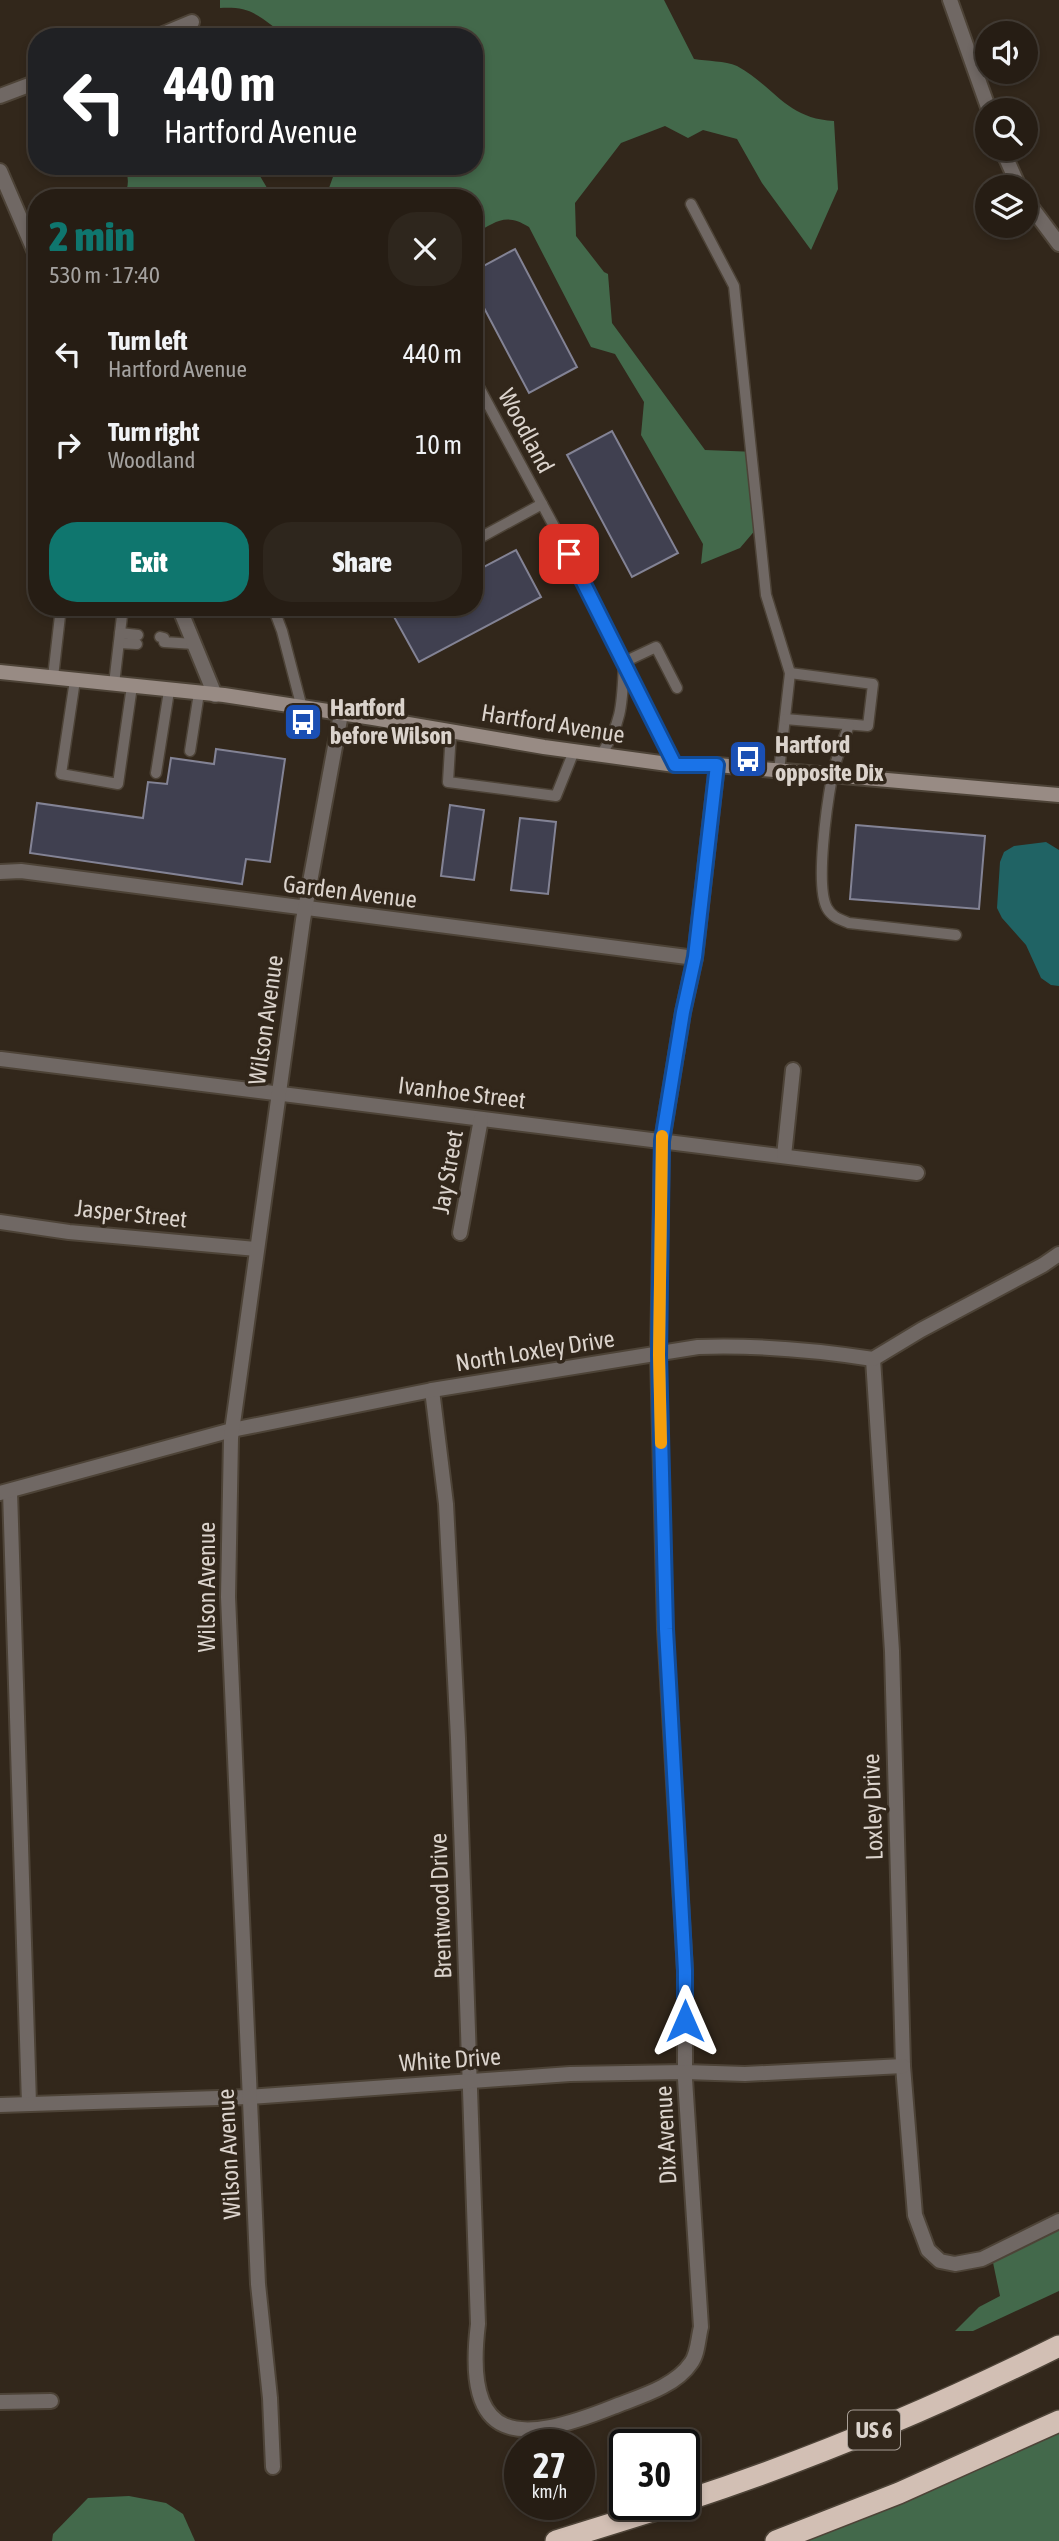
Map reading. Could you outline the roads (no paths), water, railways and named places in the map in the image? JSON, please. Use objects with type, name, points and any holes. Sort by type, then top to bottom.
[{"type":"highway","name":"US 6","points":[[700,2495],[901,2419],[1059,2346]]},
{"type":"highway","points":[[776,2541],[912,2487],[1059,2421]]},
{"type":"highway","points":[[556,2541],[624,2520]]},
{"type":"main road","name":"Hartford Avenue","points":[[0,672],[215,695],[675,765],[717,765],[1059,795]]},
{"type":"street","points":[[950,0],[985,98]]},
{"type":"street","points":[[178,28],[192,22]]},
{"type":"street","points":[[0,96],[28,85]]},
{"type":"street","points":[[0,171],[28,236]]},
{"type":"street","points":[[1038,216],[1059,244]]},
{"type":"street","points":[[183,616],[215,695]]},
{"type":"street","name":"Wilson Avenue","points":[[273,2467],[270,2399],[258,2284],[228,1597],[232,1430],[305,909],[341,714]]},
{"type":"street","name":"Dix Avenue","points":[[491,2418],[506,2426],[529,2430],[577,2421],[644,2395],[672,2381],[693,2361],[701,2327],[685,2072],[685,1971],[666,1629],[659,1355],[662,1141],[683,1012],[695,957],[717,765]]},
{"type":"street","name":"Garden Avenue","points":[[0,872],[21,871],[695,957]]},
{"type":"street","name":"Ivanhoe Street","points":[[1,1059],[917,1173]]},
{"type":"street","points":[[784,1156],[793,1070]]},
{"type":"street","name":"Jay Street","points":[[460,1233],[481,1119]]},
{"type":"street","name":"Jasper Street","points":[[0,1222],[257,1250]]},
{"type":"street","points":[[873,1359],[1059,1254]]},
{"type":"street","name":"North Loxley Drive","points":[[5,1492],[232,1430],[432,1390],[698,1347],[732,1346],[835,1353],[873,1359]]},
{"type":"street","name":"Loxley Drive","points":[[873,1359],[892,1651],[903,2066],[915,2215],[928,2250],[940,2261],[955,2264],[982,2259],[1059,2221]]},
{"type":"street","name":"Brentwood Drive","points":[[432,1390],[446,1504],[464,1886],[478,2324],[474,2358],[477,2389],[491,2418]]},
{"type":"street","points":[[5,1492],[21,1784],[29,2104]]},
{"type":"street","name":"White Drive","points":[[0,2105],[249,2097],[570,2074],[745,2074],[903,2066]]},
{"type":"street","points":[[0,2402],[51,2401]]},
{"type":"lane","points":[[691,204],[734,286],[766,595],[790,673],[779,771]]},
{"type":"lane","name":"Woodland","points":[[483,395],[542,503],[675,765]]},
{"type":"lane","name":"Woodland","points":[[483,536],[542,503]]},
{"type":"lane","points":[[53,677],[60,616]]},
{"type":"lane","points":[[114,684],[122,616]]},
{"type":"lane","points":[[276,616],[302,708]]},
{"type":"lane","points":[[120,638],[137,639]]},
{"type":"lane","points":[[161,642],[194,644]]},
{"type":"lane","points":[[624,662],[656,647],[677,688]]},
{"type":"lane","name":"Woodland","points":[[601,755],[615,733],[622,708],[624,662]]},
{"type":"lane","points":[[785,719],[868,726],[873,684],[790,673]]},
{"type":"lane","points":[[75,680],[61,774],[118,784],[132,686]]},
{"type":"lane","points":[[156,773],[169,691]]},
{"type":"lane","points":[[191,751],[199,693]]},
{"type":"lane","points":[[849,726],[832,775],[823,855],[822,885],[826,907],[834,917],[849,923],[956,935]]},
{"type":"lane","points":[[451,731],[449,782],[556,796],[574,751]]},
{"type":"water","points":[[1046,842],[1059,850],[1059,986],[1051,985],[1041,978],[1026,945],[1002,918],[997,908],[1000,862],[1004,852],[1014,846]]},
{"type":"place","name":"Hartford before Wilson","points":[[303,722]]},
{"type":"place","name":"Hartford opposite Dix","points":[[748,759]]}]
